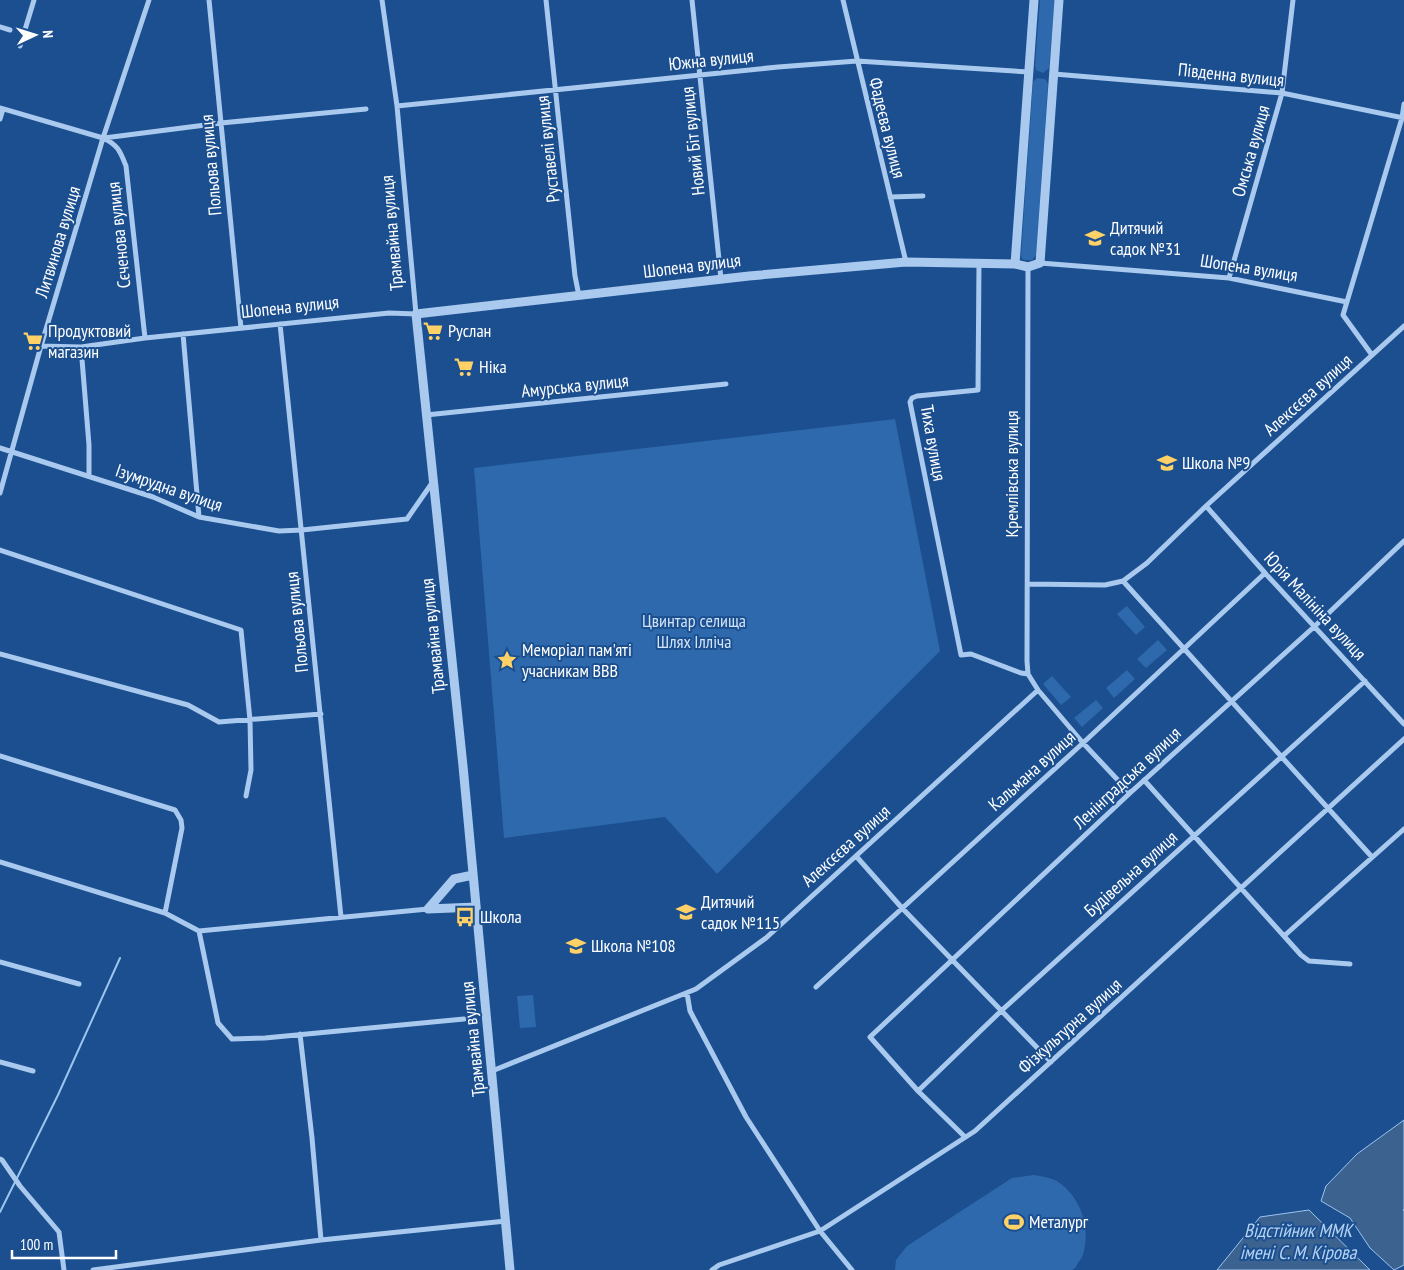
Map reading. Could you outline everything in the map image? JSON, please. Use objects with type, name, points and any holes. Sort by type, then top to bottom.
[{"type":"street","points":[[20,46],[34,0]]},
{"type":"street","name":"Литвинова вулиця","points":[[0,493],[40,346],[148,0]]},
{"type":"street","name":"Польова вулиця","points":[[209,0],[240,328]]},
{"type":"street","name":"Трамвайна вулиця","points":[[382,0],[397,106],[510,1270]]},
{"type":"street","name":"Руставелі вулиця","points":[[546,0],[575,276],[579,296]]},
{"type":"street","name":"Новий Біт вулиця","points":[[692,0],[721,279]]},
{"type":"street","name":"Фадеєва вулиця","points":[[843,0],[856,61],[906,262]]},
{"type":"street","points":[[1015,264],[1034,0]]},
{"type":"street","points":[[1040,263],[1059,0]]},
{"type":"street","name":"Омська вулиця","points":[[1229,278],[1282,93],[1293,0]]},
{"type":"street","points":[[0,27],[10,30]]},
{"type":"street","name":"Южна вулиця","points":[[397,106],[856,61],[1029,72]]},
{"type":"street","name":"Південна вулиця","points":[[1054,74],[1282,93],[1403,118]]},
{"type":"street","points":[[1372,355],[1343,316],[1403,118],[1404,104]]},
{"type":"street","points":[[0,119],[2,109],[104,138],[221,123],[366,109]]},
{"type":"street","name":"Сєченова вулиця","points":[[104,138],[114,142],[126,166],[145,338]]},
{"type":"street","points":[[890,198],[923,196]]},
{"type":"street","name":"Шопена вулиця","points":[[40,346],[81,347],[240,328],[389,313],[416,314],[721,279],[906,262],[1015,264],[1028,266],[1040,263],[1229,278],[1347,302]]},
{"type":"street","name":"Тиха вулиця","points":[[979,263],[978,390],[917,396],[912,398],[910,402],[961,655],[971,654],[1028,674]]},
{"type":"street","name":"Кремлівська вулиця","points":[[1028,266],[1028,674],[1038,690]]},
{"type":"street","name":"Польова вулиця","points":[[280,324],[341,917]]},
{"type":"street","name":"Алексєєва вулиця","points":[[1028,584],[1105,586],[1123,581],[1147,563],[1206,506],[1404,326]]},
{"type":"street","points":[[183,334],[199,517]]},
{"type":"street","points":[[81,347],[89,445],[89,476]]},
{"type":"street","name":"Амурська вулиця","points":[[426,415],[726,384]]},
{"type":"street","name":"Ізумрудна вулиця","points":[[0,448],[153,497],[199,517],[279,531],[407,519],[433,482]]},
{"type":"street","name":"Юрія Малініна вулиця","points":[[1206,506],[1264,573],[1404,724]]},
{"type":"street","name":"Ленінградська вулиця","points":[[918,1090],[870,1037],[1144,780],[1315,626],[1404,542]]},
{"type":"street","points":[[0,550],[241,630],[250,720],[251,770],[246,796]]},
{"type":"street","name":"Кальмана вулиця","points":[[816,987],[1083,743],[1264,573]]},
{"type":"street","points":[[1123,581],[1182,649],[1372,858]]},
{"type":"street","points":[[0,654],[188,706],[219,722],[321,714]]},
{"type":"street","name":"Будівельна вулиця","points":[[918,1090],[1002,1011],[1365,681]]},
{"type":"street","points":[[1038,690],[1083,743],[1130,793]]},
{"type":"street","name":"Алексєєва вулиця","points":[[492,1071],[696,989],[766,938],[1038,690]]},
{"type":"street","name":"Фiзкультурна вулиця","points":[[712,1270],[720,1265],[820,1231],[975,1131],[1404,738]]},
{"type":"street","points":[[0,756],[175,810],[181,820],[182,828],[165,913]]},
{"type":"street","points":[[1144,780],[1301,955],[1310,961],[1350,964]]},
{"type":"street","points":[[1284,936],[1404,829]]},
{"type":"street","points":[[856,856],[902,908],[1050,1062]]},
{"type":"street","points":[[0,862],[165,913],[199,931],[428,909],[476,907]]},
{"type":"street","points":[[428,909],[454,879],[473,875]]},
{"type":"street","points":[[199,931],[218,1023],[232,1039],[265,1038],[464,1019]]},
{"type":"street","points":[[0,962],[79,984]]},
{"type":"street","points":[[687,993],[690,1011],[746,1117],[820,1231],[852,1270]]},
{"type":"street","points":[[300,1034],[321,1240]]},
{"type":"street","points":[[0,1062],[33,1071]]},
{"type":"street","points":[[918,1090],[965,1138]]},
{"type":"street","points":[[0,1159],[59,1232],[64,1270]]},
{"type":"street","points":[[93,1270],[321,1240],[506,1221]]},
{"type":"green space","points":[[1040,0],[1055,0],[1049,68],[1043,73],[1036,70],[1035,65]]},
{"type":"green space","points":[[1037,78],[1045,79],[1048,84],[1036,255],[1032,260],[1026,260],[1022,259],[1021,255],[1033,82]]},
{"type":"green space","name":"Цвинтар селища Шлях Ілліча","points":[[895,419],[940,651],[717,874],[665,817],[504,838],[474,468]]},
{"type":"green space","points":[[1127,606],[1145,627],[1136,635],[1117,614]]},
{"type":"green space","points":[[1158,640],[1167,650],[1146,668],[1137,659]]},
{"type":"green space","points":[[1127,670],[1135,679],[1114,698],[1106,688]]},
{"type":"green space","points":[[1052,676],[1071,697],[1061,705],[1043,684]]},
{"type":"green space","points":[[1096,700],[1103,708],[1082,727],[1074,718]]},
{"type":"green space","points":[[533,995],[536,1027],[520,1028],[517,996]]},
{"type":"green space","name":"Металург","points":[[1034,1175],[1057,1181],[1065,1187],[1072,1195],[1081,1212],[1086,1231],[1086,1241],[1083,1255],[1075,1268],[1072,1270],[895,1270],[896,1260],[907,1246],[1012,1178]]},
{"type":"water","points":[[1404,1120],[1404,1265],[1394,1270],[1370,1248],[1350,1218],[1321,1201],[1326,1186],[1357,1154]]},
{"type":"water","name":"Відстійник ММК імені С. М. Кірова","points":[[1309,1210],[1370,1270],[1217,1270],[1260,1217]]},
{"type":"waterway","points":[[17,1178],[58,1095],[120,958]]},
{"type":"waterway","points":[[0,1212],[15,1182]]},
{"type":"place","name":"Дитячий садок №31","points":[[1095,238]]},
{"type":"place","name":"Руслан","points":[[433,331]]},
{"type":"place","name":"Продуктовий магазин","points":[[33,341]]},
{"type":"place","name":"Ніка","points":[[464,367]]},
{"type":"place","name":"Школа №9","points":[[1167,463]]},
{"type":"place","name":"Меморіал пам'яті учасникам ВВВ","points":[[507,660]]},
{"type":"place","name":"Дитячий садок №115","points":[[686,912]]},
{"type":"place","name":"Школа","points":[[465,917]]},
{"type":"place","name":"Школа №108","points":[[576,946]]},
{"type":"place","name":"Металург","points":[[1014,1222]]}]
